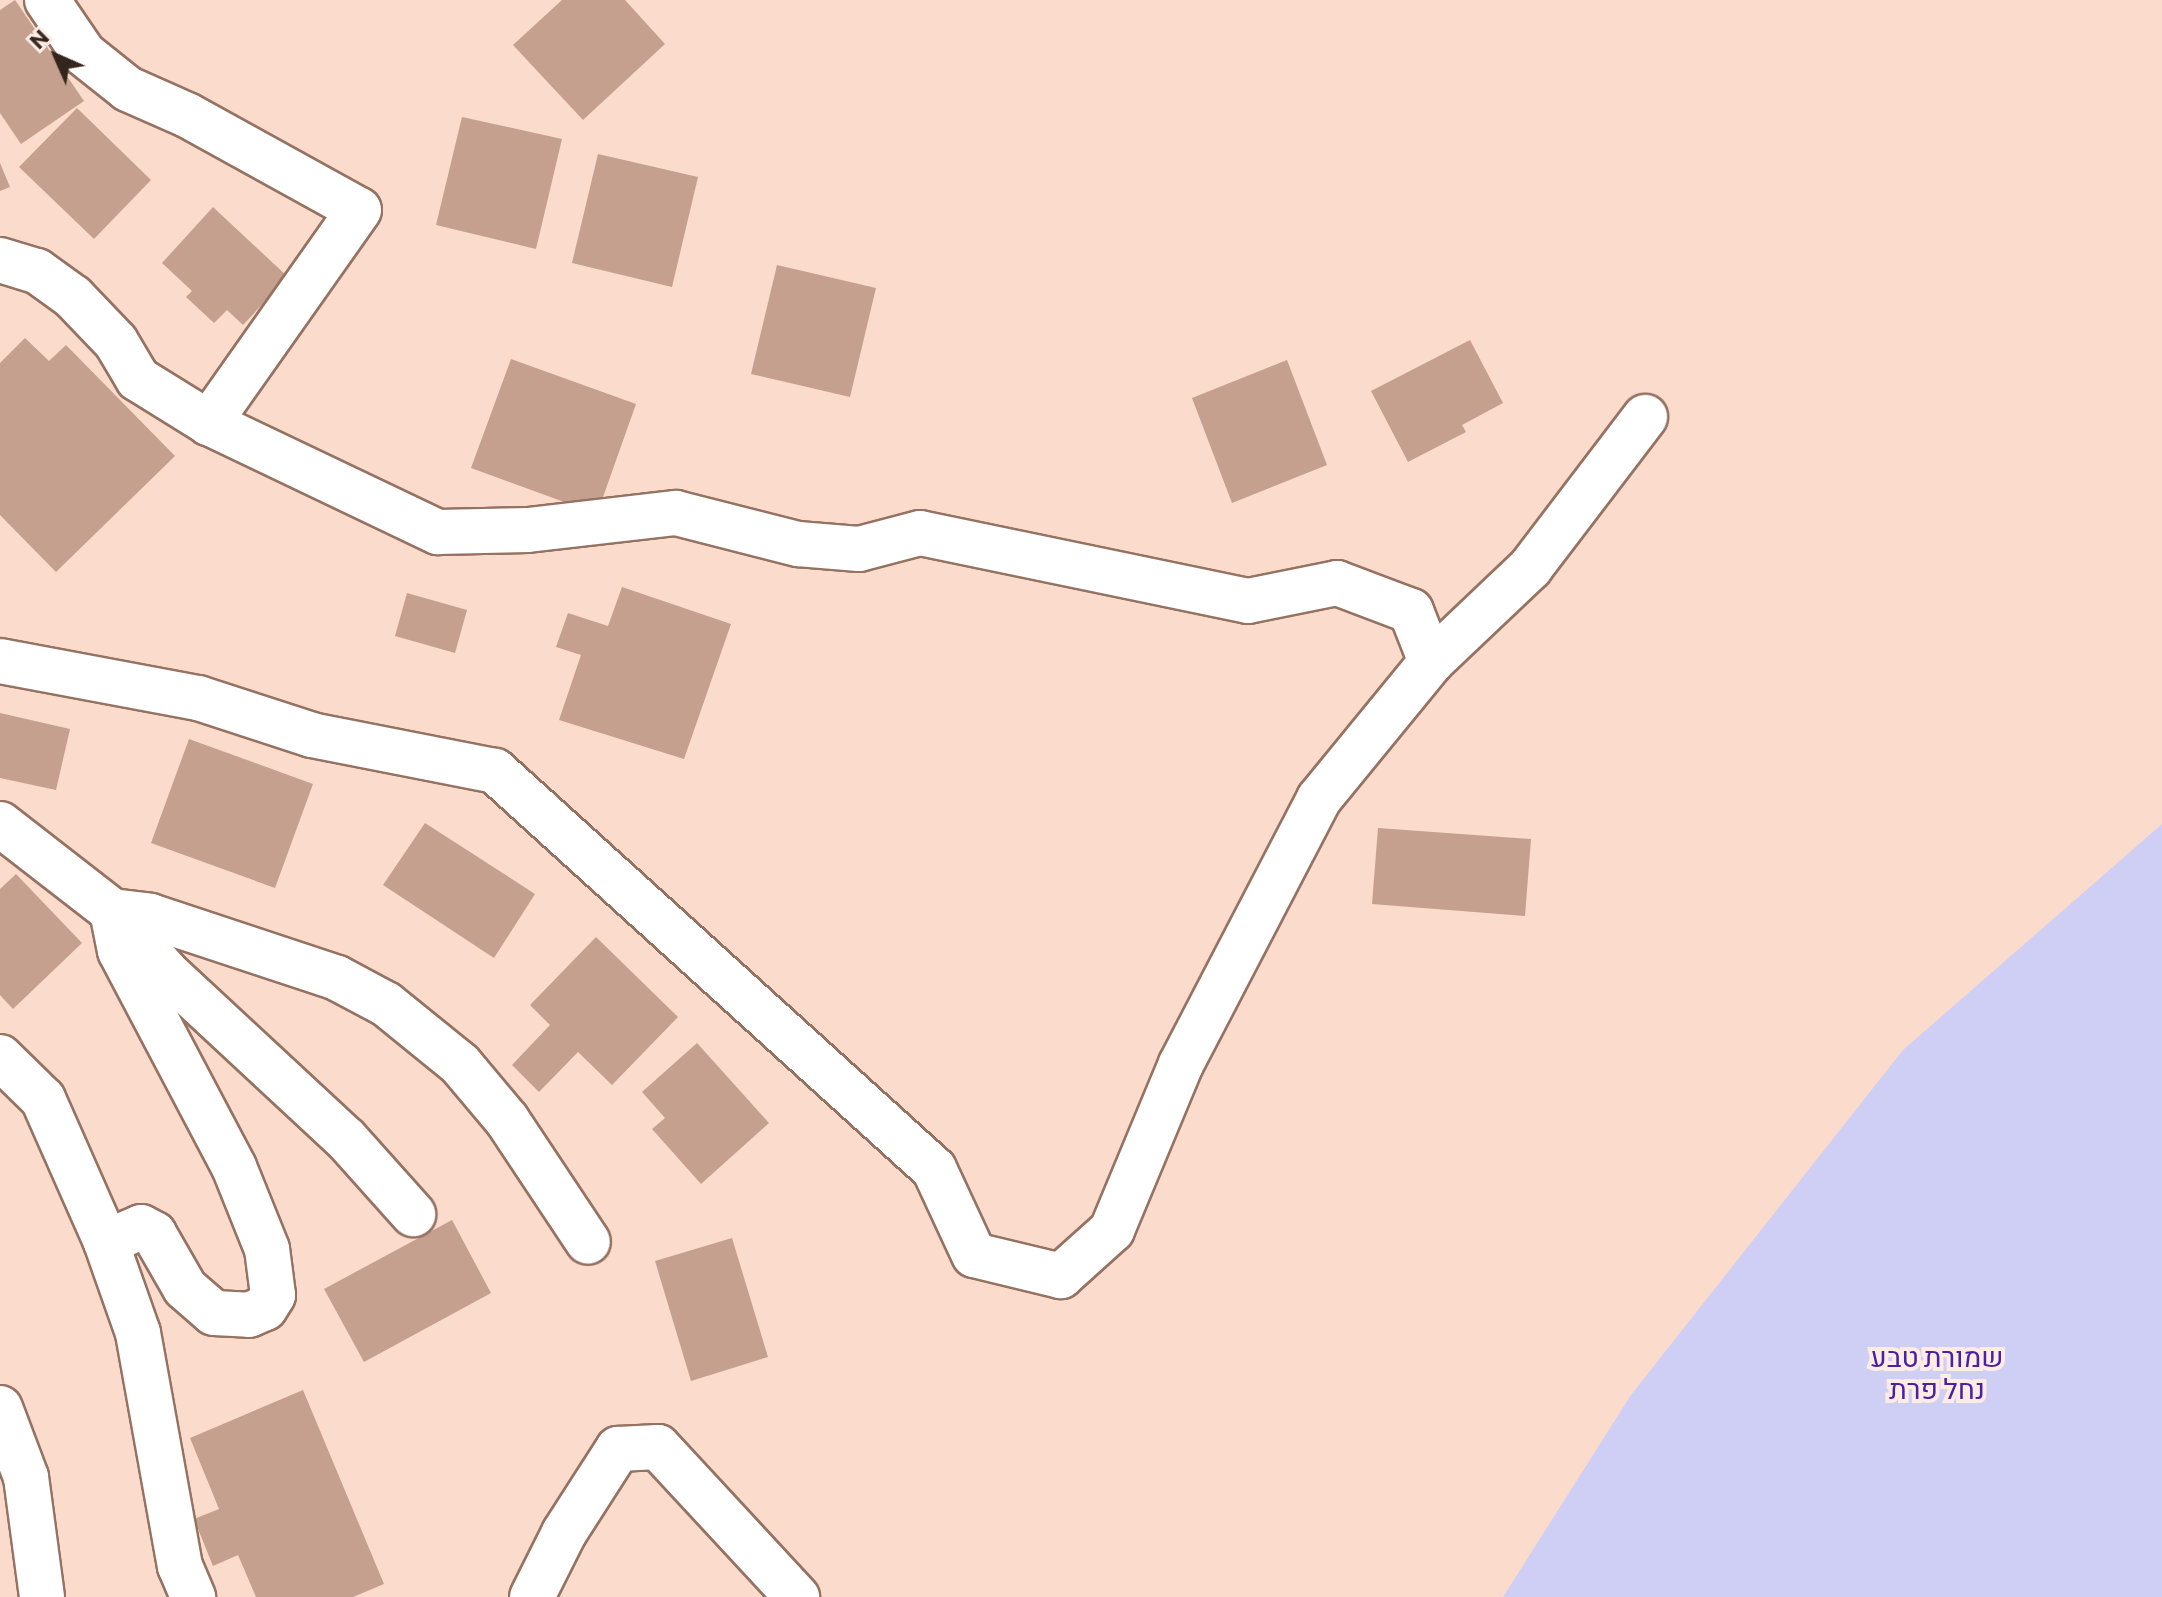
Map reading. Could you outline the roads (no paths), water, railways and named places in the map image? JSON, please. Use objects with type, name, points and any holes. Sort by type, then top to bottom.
[{"type":"street","points":[[47,0],[84,54],[128,89],[187,115],[359,210],[209,423]]},
{"type":"street","points":[[0,260],[37,271],[73,297],[116,342],[138,379],[209,423],[438,532],[528,530],[676,513],[798,544],[859,549],[920,533],[1248,601],[1337,583],[1411,611],[1431,662]]},
{"type":"street","points":[[0,661],[198,698],[312,735],[495,771],[934,1169],[974,1255],[1061,1276],[1112,1230],[1181,1064],[1319,799],[1431,662],[1530,568],[1645,417]]},
{"type":"street","points":[[0,824],[112,911],[166,972],[346,1139],[413,1214]]},
{"type":"street","points":[[112,911],[150,916],[337,978],[386,1004],[460,1064],[507,1120],[588,1242]]},
{"type":"street","points":[[106,1242],[141,1227],[154,1234],[185,1288],[214,1313],[249,1315],[265,1308],[273,1295],[267,1249],[234,1167],[120,951],[112,911]]},
{"type":"street","points":[[0,1057],[43,1099],[76,1165],[106,1242],[138,1333],[180,1566],[193,1597]]},
{"type":"street","points":[[0,1408],[26,1477],[42,1597]]},
{"type":"street","points":[[532,1597],[564,1533],[618,1449],[658,1447],[797,1597]]},
{"type":"park label","name":"שמורת טבע נחל פרת","points":[[1937,1372]]}]
